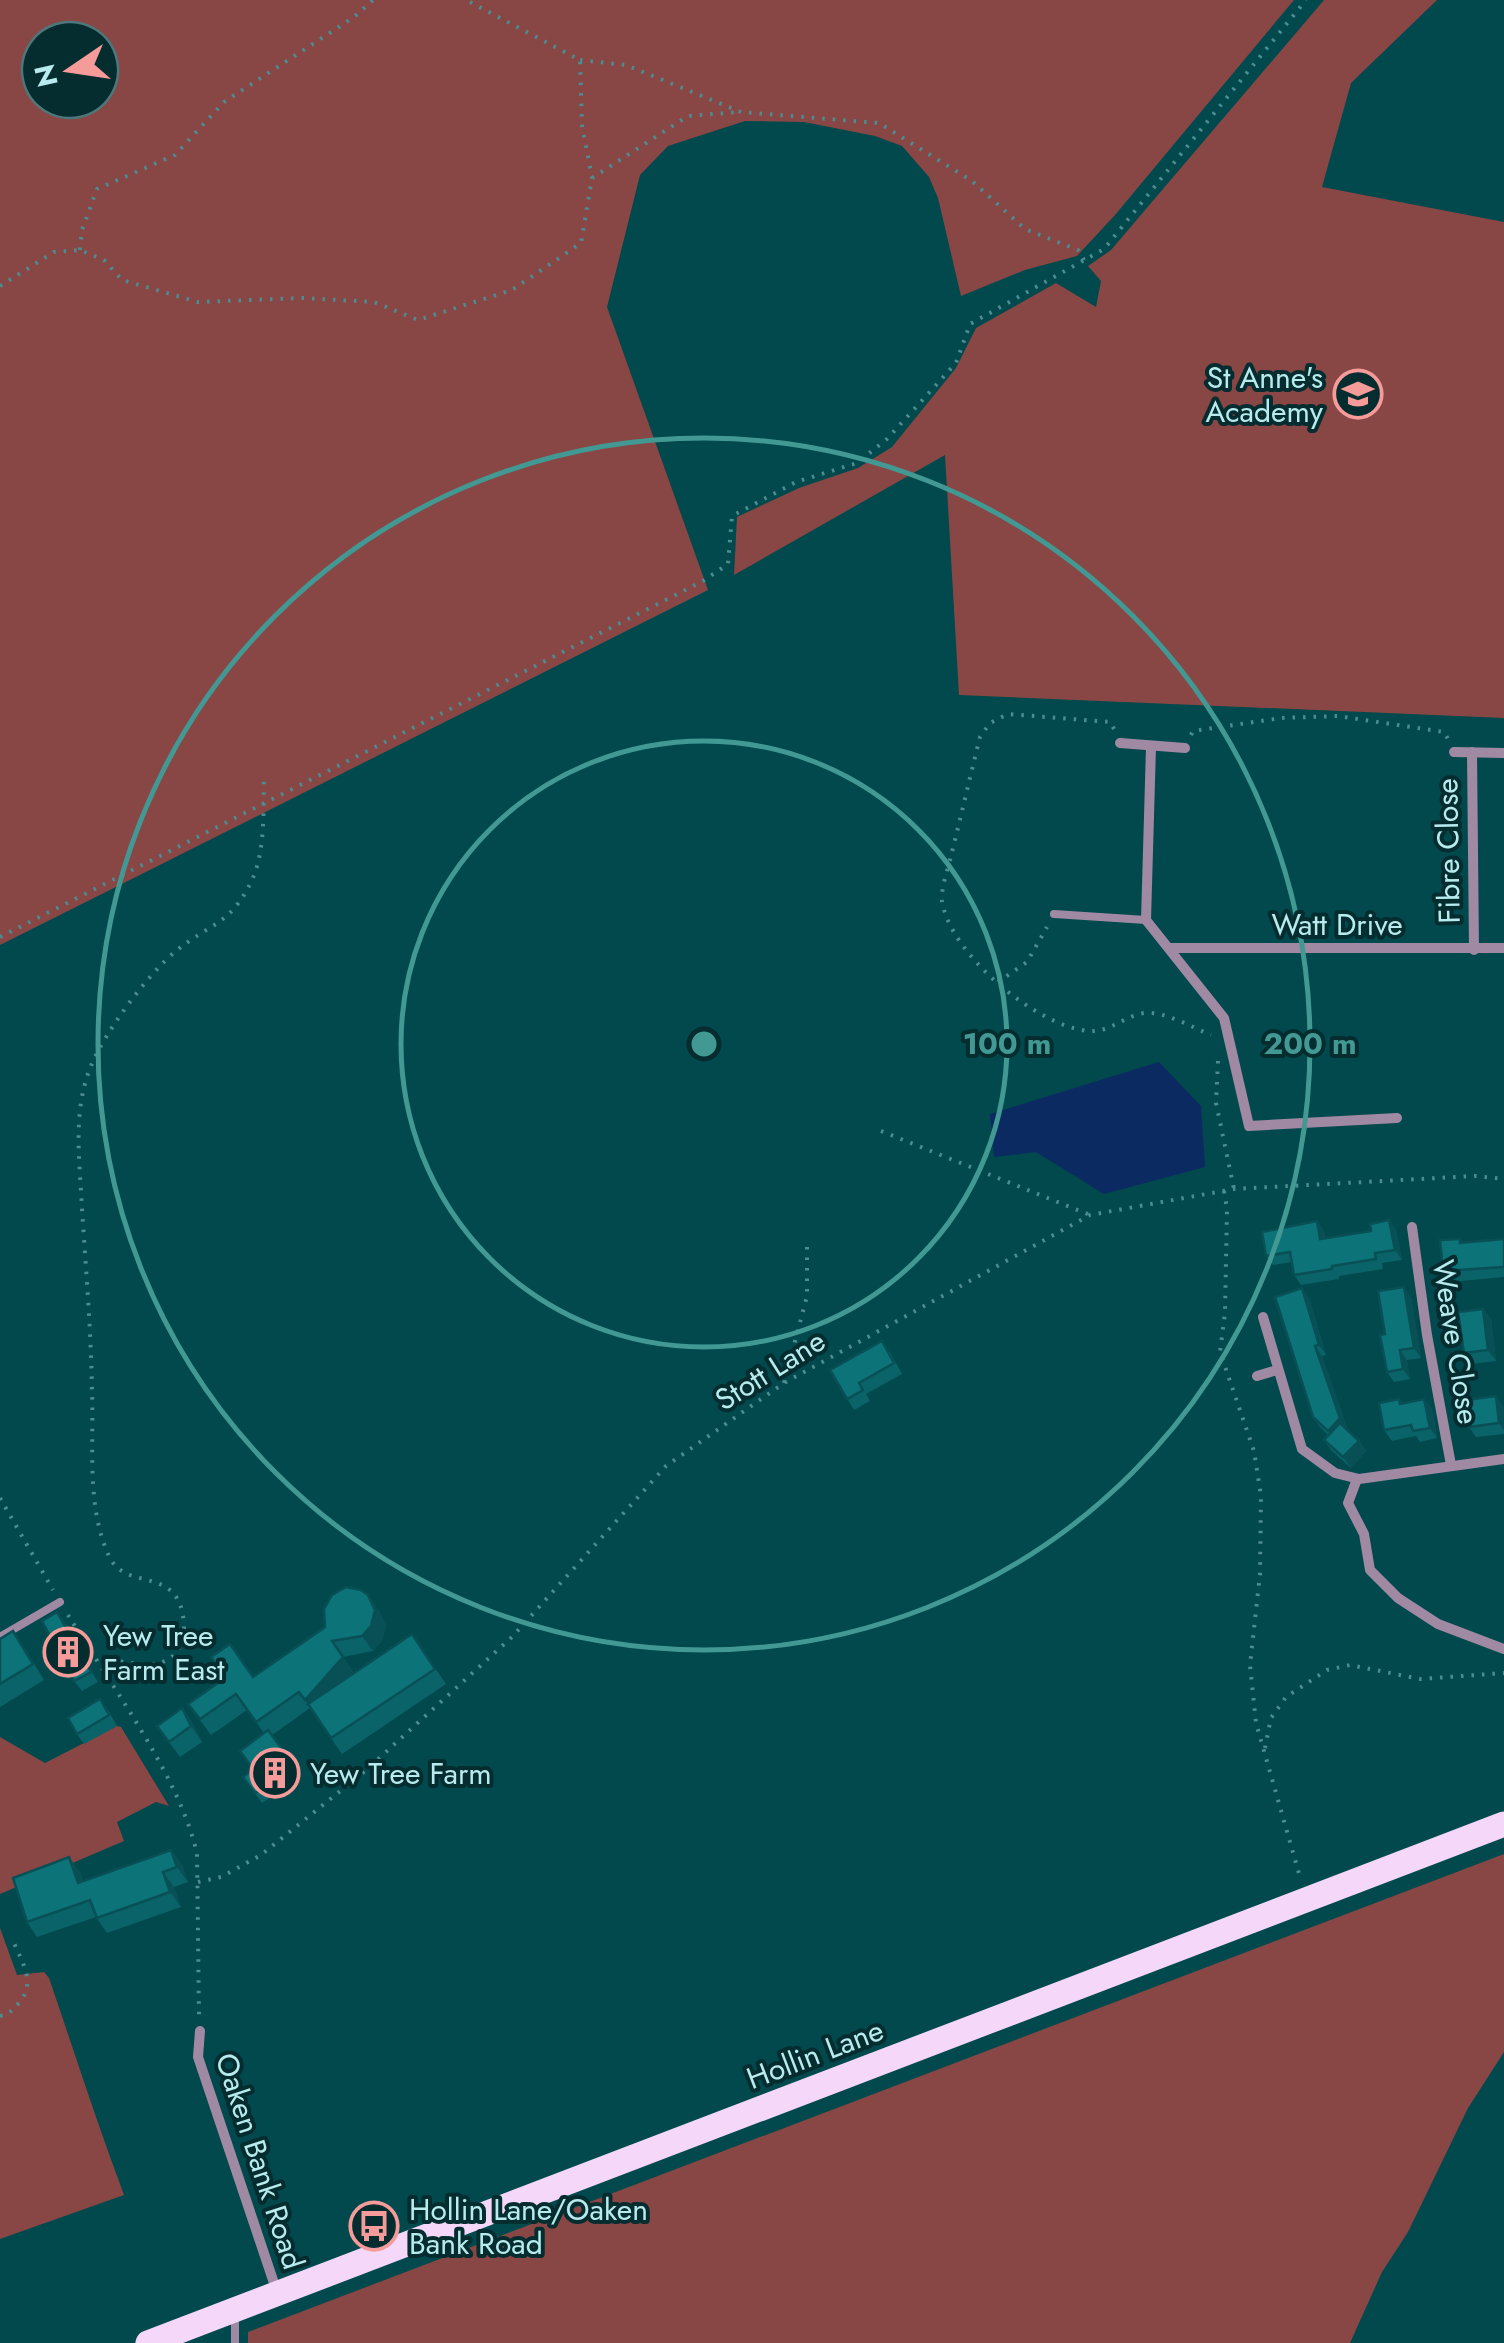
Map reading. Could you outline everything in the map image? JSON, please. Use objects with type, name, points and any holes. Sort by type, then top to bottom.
[{"type":"main road","name":"Hollin Lane","points":[[148,2343],[1504,1824]]},
{"type":"street","points":[[1120,743],[1184,748]]},
{"type":"street","points":[[1151,747],[1146,920],[1224,1018],[1250,1126],[1397,1118]]},
{"type":"street","name":"Fibre Close","points":[[1454,752],[1504,753]]},
{"type":"street","name":"Fibre Close","points":[[1472,752],[1474,950]]},
{"type":"street","name":"Watt Drive","points":[[1170,948],[1504,948]]},
{"type":"street","name":"Weave Close","points":[[1412,1226],[1451,1465]]},
{"type":"street","points":[[1263,1317],[1302,1449],[1335,1473],[1358,1479],[1504,1459]]},
{"type":"street","points":[[1257,1376],[1277,1370]]},
{"type":"street","points":[[1358,1479],[1348,1503],[1364,1534],[1370,1570],[1398,1598],[1438,1624],[1504,1649]]},
{"type":"street","name":"Oaken Bank Road","points":[[200,2031],[198,2057],[278,2293]]},
{"type":"lane","points":[[1054,914],[1146,920]]},
{"type":"lane","points":[[0,1637],[60,1602]]},
{"type":"lane","points":[[235,2310],[235,2343]]},
{"type":"path","points":[[80,250],[82,230],[97,189],[175,156],[224,102],[354,17],[372,0]]},
{"type":"path","points":[[466,0],[580,60],[626,64],[741,112]]},
{"type":"path","points":[[0,937],[703,581],[728,564],[732,516],[796,482],[856,463],[887,439],[956,363],[970,324],[1104,249],[1306,0]]},
{"type":"path","points":[[0,286],[54,252],[80,250],[104,260],[122,280],[198,302],[302,298],[374,302],[418,320],[512,290],[581,243],[592,178],[582,126],[580,60]]},
{"type":"path","points":[[592,178],[688,116],[741,112],[879,123],[972,181],[1025,229],[1078,250],[1084,260]]},
{"type":"path","points":[[1184,748],[1193,731],[1281,718],[1338,716],[1444,732],[1454,752]]},
{"type":"path","points":[[102,1671],[117,1661],[148,1665],[171,1658],[184,1639],[183,1614],[173,1592],[155,1580],[133,1578],[110,1561],[96,1522],[91,1338],[78,1129],[89,1070],[112,1026],[175,952],[221,923],[236,907],[253,877],[262,832],[264,775]]},
{"type":"path","points":[[998,982],[1027,962],[1054,914]]},
{"type":"path","points":[[881,1131],[1090,1215]]},
{"type":"path","name":"Stott Lane","points":[[198,1882],[221,1877],[261,1855],[366,1770],[512,1637],[666,1466],[784,1383],[1090,1215],[1224,1191],[1475,1176],[1504,1179]]},
{"type":"path","points":[[1224,1191],[1226,1313],[1220,1352],[1254,1450],[1261,1496],[1260,1574],[1250,1665],[1256,1723],[1301,1880]]},
{"type":"path","points":[[784,1383],[807,1296],[807,1243]]},
{"type":"path","name":"Oaken Bank Road","points":[[0,1498],[179,1799],[194,1841],[198,1882],[195,1900],[200,2031]]},
{"type":"path","points":[[1264,1752],[1271,1718],[1286,1697],[1327,1670],[1350,1665],[1420,1679],[1504,1673]]},
{"type":"path","points":[[0,2016],[9,2014],[26,1994],[29,1980],[14,1943]]},
{"type":"shaded area","points":[[0,0],[1294,0],[1077,256],[1025,270],[961,296],[938,198],[929,177],[902,146],[875,136],[804,122],[745,121],[668,146],[640,175],[607,307],[708,590],[0,945]]},
{"type":"shaded area","name":"St Anne's Academy","points":[[1324,0],[1437,0],[1351,83],[1322,187],[1504,222],[1504,718],[959,695],[945,455],[734,575],[737,517],[799,488],[858,468],[892,447],[956,368],[976,328],[1056,283],[1096,307],[1101,281],[1088,266],[1111,250]]},
{"type":"shaded area","points":[[117,1726],[169,1806],[156,1802],[117,1822],[124,1841],[0,1894],[0,1737],[45,1763]]},
{"type":"shaded area","points":[[1504,1854],[1504,2052],[1468,2108],[1408,2232],[1382,2272],[1350,2343],[248,2343],[248,2332]]},
{"type":"shaded area","points":[[0,1928],[17,1975],[44,1972],[49,1978],[124,2195],[0,2239]]},
{"type":"water","points":[[1159,1062],[1201,1106],[1205,1167],[1104,1194],[1036,1152],[994,1157],[990,1114]]},
{"type":"building","points":[[1389,1220],[1395,1250],[1375,1253],[1376,1259],[1294,1275],[1290,1252],[1266,1256],[1262,1232],[1317,1221],[1320,1239],[1371,1231],[1370,1224]]},
{"type":"building","points":[[1460,1239],[1460,1243],[1504,1239],[1504,1267],[1443,1271],[1440,1240]]},
{"type":"building","points":[[1404,1287],[1414,1348],[1400,1350],[1403,1369],[1387,1372],[1378,1291]]},
{"type":"building","points":[[1302,1288],[1319,1345],[1315,1346],[1340,1418],[1328,1431],[1313,1417],[1275,1297]]},
{"type":"building","points":[[1483,1309],[1488,1350],[1464,1353],[1458,1312]]},
{"type":"building","points":[[882,1341],[894,1363],[859,1383],[863,1390],[847,1399],[830,1370]]},
{"type":"building","points":[[1496,1396],[1499,1423],[1469,1427],[1466,1400]]},
{"type":"building","points":[[1399,1399],[1400,1404],[1424,1399],[1430,1428],[1413,1431],[1411,1425],[1384,1430],[1379,1403]]},
{"type":"building","points":[[1340,1423],[1359,1441],[1343,1457],[1324,1440]]},
{"type":"building","points":[[346,1587],[368,1595],[375,1610],[371,1626],[362,1636],[332,1641],[343,1657],[305,1700],[299,1692],[256,1722],[236,1694],[200,1719],[188,1704],[225,1678],[211,1657],[230,1644],[253,1677],[325,1627],[324,1609],[332,1595]]},
{"type":"building","name":"Yew Tree Farm East","points":[[57,1612],[91,1672],[74,1681],[42,1621]]},
{"type":"building","points":[[13,1631],[33,1664],[0,1684],[0,1639]]},
{"type":"building","points":[[412,1634],[435,1669],[331,1738],[308,1704]]},
{"type":"building","points":[[100,1699],[109,1715],[77,1734],[68,1718]]},
{"type":"building","points":[[182,1708],[191,1726],[169,1742],[157,1726]]},
{"type":"building","points":[[268,1730],[292,1770],[255,1793],[243,1777],[253,1769],[240,1751]]},
{"type":"building","points":[[171,1850],[177,1867],[163,1872],[170,1892],[97,1918],[90,1900],[27,1922],[13,1878],[69,1857],[78,1883]]},
{"type":"place","name":"St Anne's Academy","points":[[1358,394]]},
{"type":"place","name":"Yew Tree Farm East","points":[[68,1652]]},
{"type":"place","name":"Yew Tree Farm","points":[[275,1773]]},
{"type":"place","name":"Hollin Lane/Oaken Bank Road","points":[[374,2226]]}]
